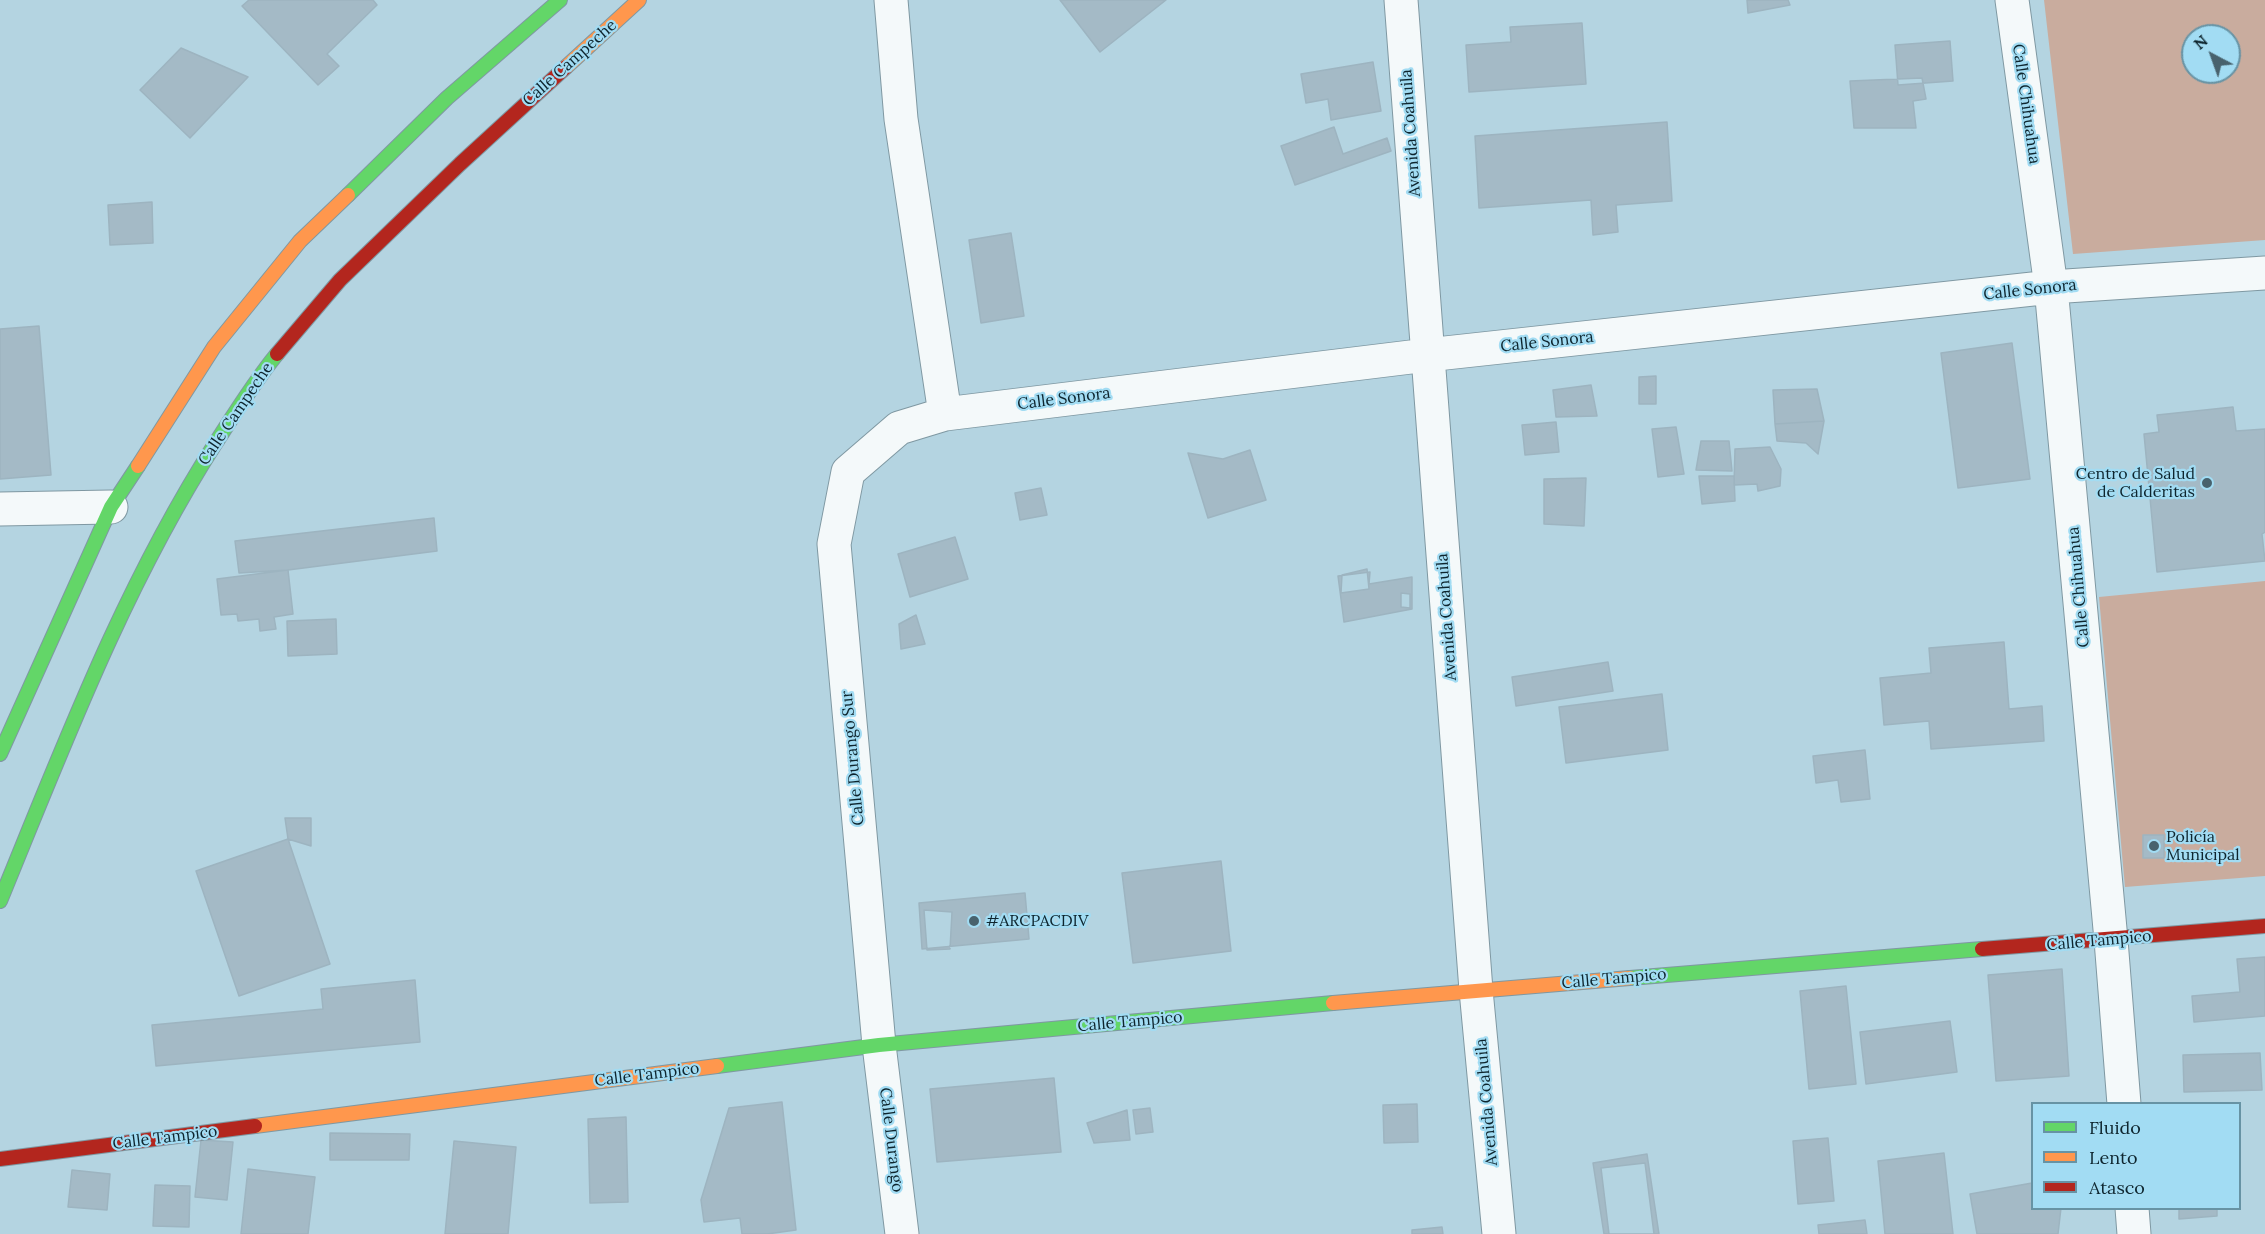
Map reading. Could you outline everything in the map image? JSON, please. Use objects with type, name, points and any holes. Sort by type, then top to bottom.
[{"type":"street","points":[[0,754],[111,507],[214,347],[300,241],[447,98],[560,0]]},
{"type":"street","name":"Calle Campeche","points":[[0,901],[73,723],[134,586],[191,482],[260,374],[340,280],[460,164],[639,0]]},
{"type":"street","points":[[891,0],[901,119],[945,414]]},
{"type":"street","name":"Avenida Coahuila","points":[[1401,0],[1476,990],[1499,1234]]},
{"type":"street","name":"Calle Chihuahua","points":[[2012,0],[2051,287],[2124,1102]]},
{"type":"street","name":"Calle Sonora","points":[[849,472],[899,428],[945,414],[1427,356],[2051,287],[2265,273]]},
{"type":"street","name":"Calle Durango Sur","points":[[849,472],[834,544],[879,1045]]},
{"type":"street","points":[[0,509],[111,507]]},
{"type":"street","name":"Calle Tampico","points":[[0,1160],[879,1045],[1476,990],[2265,926]]},
{"type":"street","name":"Calle Durango","points":[[879,1045],[902,1234]]},
{"type":"street","points":[[2132,1210],[2134,1234]]},
{"type":"shaded area","points":[[2044,0],[2265,0],[2265,240],[2073,254]]},
{"type":"shaded area","points":[[2265,581],[2265,876],[2125,887],[2099,597]]},
{"type":"building","points":[[249,0],[373,0],[377,5],[327,54],[339,66],[318,85],[242,6]]},
{"type":"building","points":[[1060,0],[1166,0],[1100,52]]},
{"type":"building","points":[[1747,0],[1788,0],[1790,5],[1748,13]]},
{"type":"building","points":[[1582,23],[1586,84],[1469,92],[1466,45],[1511,42],[1510,27]]},
{"type":"building","points":[[1950,41],[1953,81],[1898,85],[1895,45]]},
{"type":"building","points":[[181,48],[248,77],[190,138],[140,90]]},
{"type":"building","points":[[1373,62],[1381,111],[1331,120],[1328,99],[1306,103],[1301,74]]},
{"type":"building","points":[[1922,78],[1926,99],[1913,101],[1916,128],[1854,128],[1850,81]]},
{"type":"building","points":[[1667,122],[1672,201],[1616,205],[1618,232],[1593,235],[1591,200],[1479,208],[1475,136]]},
{"type":"building","points":[[1334,127],[1343,154],[1387,138],[1391,151],[1295,185],[1281,146]]},
{"type":"building","points":[[152,202],[153,243],[110,245],[108,205]]},
{"type":"building","points":[[1011,233],[1024,316],[981,323],[969,240]]},
{"type":"building","points":[[39,326],[51,475],[0,479],[0,329]]},
{"type":"building","points":[[2012,343],[2030,479],[1958,488],[1941,353]]},
{"type":"building","points":[[1656,376],[1656,404],[1639,404],[1639,377]]},
{"type":"building","points":[[1591,385],[1597,416],[1556,417],[1553,390]]},
{"type":"building","points":[[1817,389],[1824,421],[1775,424],[1773,390]]},
{"type":"building","name":"Centro de Salud de Calderitas","points":[[2233,407],[2236,431],[2265,429],[2265,532],[2262,534],[2265,561],[2157,572],[2144,434],[2159,432],[2157,415]]},
{"type":"building","points":[[1824,421],[1818,454],[1806,443],[1777,441],[1775,424]]},
{"type":"building","points":[[1556,422],[1559,452],[1525,455],[1522,425]]},
{"type":"building","points":[[1676,427],[1684,474],[1658,477],[1652,429]]},
{"type":"building","points":[[1701,441],[1729,441],[1732,471],[1696,470]]},
{"type":"building","points":[[1770,447],[1781,469],[1780,486],[1758,491],[1757,484],[1734,485],[1735,449]]},
{"type":"building","points":[[1250,450],[1266,500],[1208,518],[1188,453],[1223,459]]},
{"type":"building","points":[[1699,476],[1734,476],[1735,501],[1702,504]]},
{"type":"building","points":[[1586,478],[1584,526],[1544,524],[1544,479]]},
{"type":"building","points":[[1041,488],[1047,515],[1020,520],[1015,493]]},
{"type":"building","points":[[434,518],[437,551],[288,570],[239,573],[235,541]]},
{"type":"building","points":[[955,537],[968,579],[910,597],[898,554]]},
{"type":"building","points":[[1367,569],[1369,589],[1341,593],[1342,575]]},
{"type":"building","points":[[288,570],[293,614],[274,617],[276,629],[260,631],[259,619],[238,621],[237,614],[221,615],[217,579]]},
{"type":"building","points":[[1370,572],[1369,584],[1412,577],[1412,609],[1344,622],[1338,576]]},
{"type":"building","points":[[1401,593],[1410,594],[1410,608],[1401,607]]},
{"type":"building","points":[[916,615],[925,644],[901,649],[899,624]]},
{"type":"building","points":[[336,619],[337,654],[288,656],[287,621]]},
{"type":"building","points":[[2004,642],[2009,709],[2042,706],[2044,741],[1931,749],[1929,721],[1884,725],[1880,678],[1931,673],[1929,648]]},
{"type":"building","points":[[1608,662],[1613,691],[1516,706],[1512,677]]},
{"type":"building","points":[[1662,694],[1668,750],[1566,763],[1559,707]]},
{"type":"building","points":[[1865,750],[1870,799],[1841,802],[1838,780],[1816,783],[1813,756]]},
{"type":"building","points":[[285,818],[311,818],[311,846],[288,839]]},
{"type":"building","name":"Policía Municipal","points":[[2143,835],[2164,835],[2164,858],[2143,858]]},
{"type":"building","points":[[288,839],[330,964],[239,996],[196,871]]},
{"type":"building","points":[[1221,861],[1231,951],[1133,963],[1122,873]]},
{"type":"building","name":"#ARCPACDIV","points":[[1025,893],[1029,939],[922,949],[919,903]]},
{"type":"building","points":[[924,910],[952,912],[950,949],[927,950]]},
{"type":"building","points":[[2265,957],[2265,1016],[2194,1022],[2192,996],[2240,992],[2237,959]]},
{"type":"building","points":[[2062,969],[2069,1076],[1996,1081],[1988,975]]},
{"type":"building","points":[[415,980],[420,1042],[156,1066],[152,1025],[323,1009],[321,989]]},
{"type":"building","points":[[1846,986],[1856,1084],[1809,1089],[1800,991]]},
{"type":"building","points":[[1950,1021],[1957,1072],[1866,1084],[1860,1032]]},
{"type":"building","points":[[2260,1053],[2262,1090],[2184,1092],[2183,1055]]},
{"type":"building","points":[[1054,1078],[1061,1152],[937,1162],[930,1089]]},
{"type":"building","points":[[782,1102],[796,1230],[767,1234],[742,1234],[740,1218],[704,1222],[701,1200],[729,1108]]},
{"type":"building","points":[[1417,1104],[1418,1142],[1384,1143],[1383,1105]]},
{"type":"building","points":[[1150,1108],[1153,1132],[1136,1134],[1133,1110]]},
{"type":"building","points":[[1127,1110],[1130,1140],[1094,1143],[1087,1123]]},
{"type":"building","points":[[626,1117],[628,1202],[590,1203],[588,1119]]},
{"type":"building","points":[[330,1133],[410,1134],[409,1160],[330,1160]]},
{"type":"building","points":[[1828,1138],[1834,1201],[1798,1204],[1793,1141]]},
{"type":"building","points":[[201,1140],[233,1142],[227,1200],[195,1197]]},
{"type":"building","points":[[454,1141],[516,1147],[508,1234],[445,1234]]},
{"type":"building","points":[[1944,1153],[1953,1234],[1885,1234],[1878,1161]]},
{"type":"building","points":[[1647,1154],[1659,1234],[1604,1234],[1593,1163]]},
{"type":"building","points":[[1645,1163],[1654,1234],[1609,1234],[1601,1168]]},
{"type":"building","points":[[248,1169],[315,1177],[308,1234],[241,1234]]},
{"type":"building","points":[[72,1170],[110,1174],[107,1210],[68,1207]]},
{"type":"building","points":[[2031,1183],[2031,1210],[2061,1210],[2058,1234],[1977,1234],[1970,1194]]},
{"type":"building","points":[[155,1185],[190,1186],[189,1227],[153,1226]]},
{"type":"building","points":[[2179,1210],[2217,1210],[2217,1216],[2179,1219]]},
{"type":"building","points":[[1865,1220],[1867,1234],[1819,1234],[1818,1225]]},
{"type":"building","points":[[1442,1227],[1443,1234],[1412,1234],[1412,1230]]},
{"type":"traffic: fast","points":[[348,195],[447,98],[560,0]]},
{"type":"traffic: fast","points":[[0,901],[97,667],[152,553],[215,444],[277,354]]},
{"type":"traffic: fast","points":[[0,754],[111,507],[138,466]]},
{"type":"traffic: fast","points":[[1630,978],[1982,949]]},
{"type":"traffic: fast","points":[[717,1066],[879,1045],[1333,1003]]},
{"type":"traffic: slow","points":[[566,67],[639,0]]},
{"type":"traffic: slow","points":[[138,466],[214,347],[300,241],[348,195]]},
{"type":"traffic: slow","points":[[1333,1003],[1630,978]]},
{"type":"traffic: slow","points":[[255,1126],[717,1066]]},
{"type":"traffic: jam","points":[[277,354],[340,280],[460,164],[566,67]]},
{"type":"traffic: jam","points":[[1982,949],[2265,926]]},
{"type":"traffic: jam","points":[[0,1159],[255,1126]]},
{"type":"place","name":"Centro de Salud de Calderitas","points":[[2207,483]]},
{"type":"place","name":"Policía Municipal","points":[[2154,846]]},
{"type":"place","name":"#ARCPACDIV","points":[[974,921]]}]
